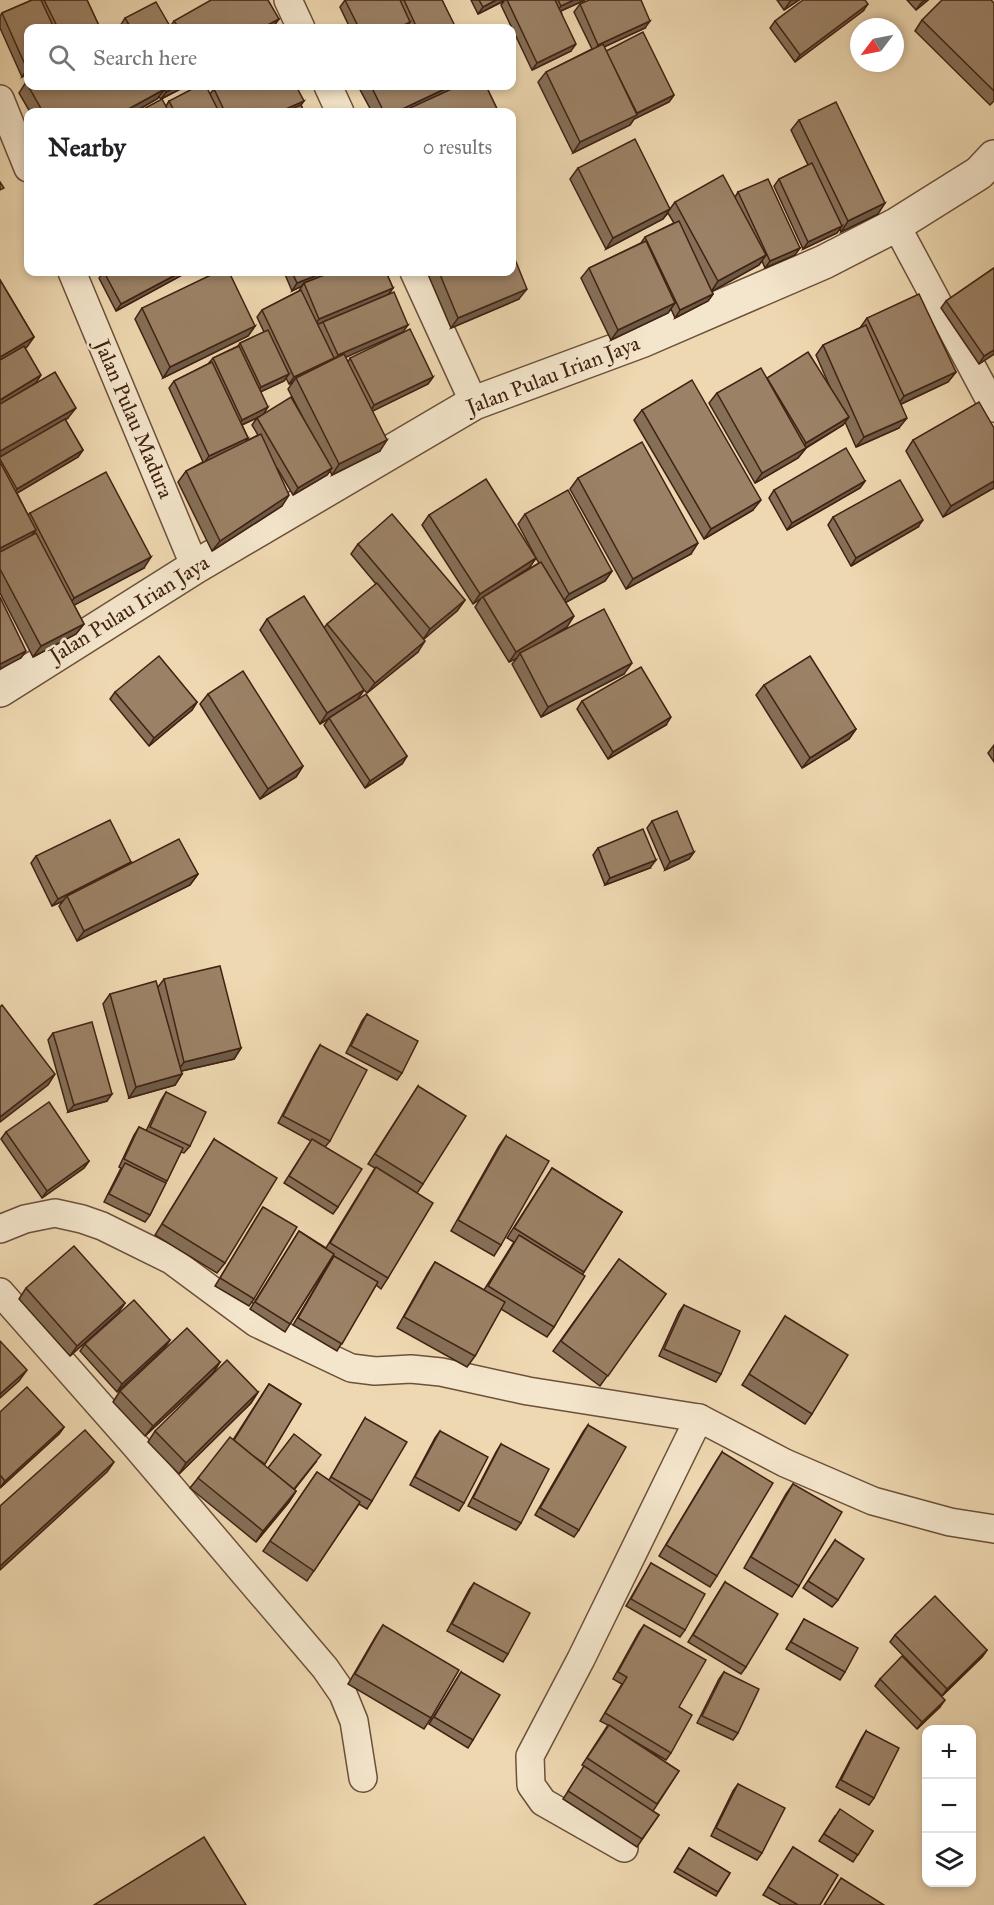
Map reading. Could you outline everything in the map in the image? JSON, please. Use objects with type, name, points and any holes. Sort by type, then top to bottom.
[{"type":"street","points":[[288,0],[299,24]]},
{"type":"street","points":[[330,90],[338,108]]},
{"type":"street","points":[[0,99],[24,158]]},
{"type":"street","name":"Jalan Pulau Irian Jaya","points":[[0,690],[195,567],[474,403],[641,341],[824,262],[896,225],[979,173],[994,158]]},
{"type":"street","points":[[896,225],[994,408]]},
{"type":"street","name":"Jalan Pulau Madura","points":[[74,276],[195,567]]},
{"type":"street","points":[[416,276],[474,403]]},
{"type":"street","points":[[0,1229],[25,1219],[55,1213],[82,1219],[102,1226],[171,1260],[256,1323],[351,1368],[375,1371],[411,1369],[441,1372],[528,1391],[699,1418],[785,1463],[873,1501],[950,1522],[994,1529]]},
{"type":"street","points":[[0,1292],[325,1668],[343,1694],[354,1721],[363,1778]]},
{"type":"street","points":[[624,1848],[543,1802],[531,1785],[530,1756],[581,1659],[699,1418]]},
{"type":"building","points":[[32,0],[41,0],[52,24],[24,24],[24,62],[2,13]]},
{"type":"building","points":[[44,0],[87,0],[98,24],[56,24]]},
{"type":"building","points":[[211,0],[268,0],[279,19],[270,24],[176,24],[174,21]]},
{"type":"building","points":[[345,0],[400,0],[410,22],[406,24],[357,24]]},
{"type":"building","points":[[404,0],[442,0],[454,24],[415,24]]},
{"type":"building","points":[[479,0],[496,0],[483,7]]},
{"type":"building","points":[[507,0],[555,0],[576,44],[537,63]]},
{"type":"building","points":[[558,0],[574,0],[561,6]]},
{"type":"building","points":[[589,0],[641,0],[650,21],[598,45],[580,4]]},
{"type":"building","points":[[803,0],[865,0],[868,4],[800,55],[775,21]]},
{"type":"building","points":[[942,0],[991,0],[994,3],[994,91],[922,20]]},
{"type":"building","points":[[156,2],[169,24],[129,24],[125,18]]},
{"type":"building","points":[[643,32],[674,95],[637,113],[606,51]]},
{"type":"building","points":[[603,44],[637,115],[580,142],[546,72]]},
{"type":"building","points":[[30,90],[163,90],[130,108],[41,108]]},
{"type":"building","points":[[190,90],[208,90],[217,108],[173,108],[169,101]]},
{"type":"building","points":[[214,90],[298,90],[304,101],[288,108],[223,108]]},
{"type":"building","points":[[373,90],[443,90],[404,108],[382,108]]},
{"type":"building","points":[[449,90],[488,90],[497,108],[410,108]]},
{"type":"building","points":[[162,99],[167,108],[145,108]]},
{"type":"building","points":[[836,102],[885,203],[848,221],[799,120]]},
{"type":"building","points":[[635,139],[670,209],[613,238],[578,168]]},
{"type":"building","points":[[812,163],[842,226],[808,242],[779,179]]},
{"type":"building","points":[[723,175],[766,255],[718,281],[675,202]]},
{"type":"building","points":[[768,179],[800,248],[770,261],[738,192]]},
{"type":"building","points":[[679,221],[713,294],[680,310],[645,237]]},
{"type":"building","points":[[646,241],[675,303],[618,330],[589,268]]},
{"type":"building","points":[[516,262],[527,289],[458,318],[441,276],[516,276]]},
{"type":"building","points":[[994,268],[994,350],[984,356],[946,301]]},
{"type":"building","points":[[106,276],[174,276],[121,304]]},
{"type":"building","points":[[209,276],[231,276],[255,326],[170,367],[142,308]]},
{"type":"building","points":[[294,276],[315,276],[297,283]]},
{"type":"building","points":[[322,276],[388,276],[393,288],[319,319],[304,283]]},
{"type":"building","points":[[0,280],[34,337],[0,357]]},
{"type":"building","points":[[301,290],[334,358],[294,377],[262,310]]},
{"type":"building","points":[[394,292],[408,325],[338,355],[323,322]]},
{"type":"building","points":[[919,294],[956,372],[904,396],[867,318]]},
{"type":"building","points":[[866,325],[907,418],[864,437],[823,345]]},
{"type":"building","points":[[410,329],[433,377],[374,405],[350,358]]},
{"type":"building","points":[[268,330],[289,374],[261,387],[240,343]]},
{"type":"building","points":[[24,346],[41,375],[0,400],[0,360]]},
{"type":"building","points":[[239,346],[268,407],[242,420],[213,358]]},
{"type":"building","points":[[808,352],[849,417],[806,443],[767,378]]},
{"type":"building","points":[[344,354],[387,440],[339,464],[296,378]]},
{"type":"building","points":[[212,362],[248,438],[209,456],[174,381]]},
{"type":"building","points":[[761,368],[806,448],[762,473],[717,393]]},
{"type":"building","points":[[55,372],[76,408],[0,451],[0,404]]},
{"type":"building","points":[[692,380],[761,500],[711,529],[642,410]]},
{"type":"building","points":[[291,397],[332,468],[298,488],[257,418]]},
{"type":"building","points":[[979,402],[994,428],[994,481],[951,506],[913,440]]},
{"type":"building","points":[[65,419],[83,450],[17,489],[0,457]]},
{"type":"building","points":[[261,434],[289,495],[220,541],[186,471]]},
{"type":"building","points":[[642,442],[698,543],[633,579],[578,478]]},
{"type":"building","points":[[846,448],[865,481],[792,523],[774,490]]},
{"type":"building","points":[[0,462],[36,530],[0,548]]},
{"type":"building","points":[[106,472],[151,557],[74,598],[30,513]]},
{"type":"building","points":[[486,479],[536,558],[480,594],[429,515]]},
{"type":"building","points":[[900,480],[923,520],[856,558],[833,517]]},
{"type":"building","points":[[568,490],[612,571],[569,594],[525,514]]},
{"type":"building","points":[[392,514],[465,600],[430,629],[358,544]]},
{"type":"building","points":[[36,533],[84,624],[41,646],[0,569],[0,552]]},
{"type":"building","points":[[541,562],[574,616],[516,652],[483,597]]},
{"type":"building","points":[[377,583],[425,641],[375,683],[327,624]]},
{"type":"building","points":[[304,596],[364,690],[327,713],[267,619]]},
{"type":"building","points":[[0,597],[26,651],[0,664]]},
{"type":"building","points":[[604,609],[632,663],[548,707],[520,653]]},
{"type":"building","points":[[159,656],[197,702],[154,738],[115,692]]},
{"type":"building","points":[[810,656],[856,729],[810,758],[764,685]]},
{"type":"building","points":[[641,667],[671,717],[613,752],[582,701]]},
{"type":"building","points":[[243,671],[303,766],[268,789],[208,694]]},
{"type":"building","points":[[366,694],[407,756],[370,781],[329,718]]},
{"type":"building","points":[[677,811],[694,852],[670,862],[652,821]]},
{"type":"building","points":[[110,820],[131,862],[58,899],[36,856]]},
{"type":"building","points":[[643,829],[656,860],[610,878],[598,848]]},
{"type":"building","points":[[179,839],[198,874],[84,931],[67,896]]},
{"type":"building","points":[[220,966],[241,1048],[184,1062],[164,979]]},
{"type":"building","points":[[156,981],[182,1074],[136,1087],[110,994]]},
{"type":"building","points":[[2,1005],[55,1074],[0,1117],[0,1007]]},
{"type":"building","points":[[367,1014],[418,1041],[402,1073],[351,1046]]},
{"type":"building","points":[[92,1022],[112,1094],[74,1105],[53,1033]]},
{"type":"building","points":[[320,1045],[367,1070],[330,1141],[283,1116]]},
{"type":"building","points":[[418,1086],[466,1116],[423,1184],[375,1154]]},
{"type":"building","points":[[166,1092],[206,1112],[190,1146],[150,1127]]},
{"type":"building","points":[[49,1102],[89,1161],[47,1191],[6,1132]]},
{"type":"building","points":[[139,1127],[183,1148],[167,1181],[124,1159]]},
{"type":"building","points":[[506,1136],[549,1161],[501,1245],[458,1220]]},
{"type":"building","points":[[214,1139],[277,1178],[225,1263],[162,1224]]},
{"type":"building","points":[[312,1139],[362,1169],[338,1207],[289,1176]]},
{"type":"building","points":[[125,1163],[166,1183],[150,1215],[109,1194]]},
{"type":"building","points":[[376,1167],[433,1203],[388,1278],[330,1243]]},
{"type":"building","points":[[552,1168],[622,1212],[584,1272],[514,1228]]},
{"type":"building","points":[[263,1207],[297,1227],[254,1299],[220,1278]]},
{"type":"building","points":[[299,1231],[334,1254],[290,1324],[255,1302]]},
{"type":"building","points":[[519,1235],[585,1276],[554,1327],[488,1286]]},
{"type":"building","points":[[74,1246],[125,1303],[77,1346],[26,1288]]},
{"type":"building","points":[[334,1256],[378,1282],[342,1344],[298,1318]]},
{"type":"building","points":[[619,1259],[666,1294],[608,1376],[561,1341]]},
{"type":"building","points":[[435,1262],[505,1302],[475,1356],[404,1317]]},
{"type":"building","points":[[134,1300],[170,1340],[122,1384],[85,1344]]},
{"type":"building","points":[[684,1305],[740,1331],[721,1374],[664,1349]]},
{"type":"building","points":[[785,1316],[848,1355],[812,1414],[749,1374]]},
{"type":"building","points":[[187,1328],[220,1362],[153,1426],[120,1391]]},
{"type":"building","points":[[0,1341],[27,1370],[0,1394]]},
{"type":"building","points":[[227,1360],[258,1392],[186,1463],[155,1431]]},
{"type":"building","points":[[269,1384],[301,1404],[265,1464],[234,1440]]},
{"type":"building","points":[[27,1387],[64,1427],[5,1481],[0,1475],[0,1412]]},
{"type":"building","points":[[365,1418],[407,1442],[372,1501],[331,1477]]},
{"type":"building","points":[[588,1425],[626,1447],[579,1530],[540,1508]]},
{"type":"building","points":[[85,1430],[114,1462],[0,1566],[0,1506]]},
{"type":"building","points":[[440,1431],[488,1457],[464,1503],[415,1477]]},
{"type":"building","points":[[294,1434],[321,1455],[294,1489],[268,1468]]},
{"type":"building","points":[[230,1437],[296,1491],[263,1531],[198,1478]]},
{"type":"building","points":[[501,1444],[549,1469],[521,1523],[473,1498]]},
{"type":"building","points":[[722,1452],[773,1483],[717,1576],[666,1545]]},
{"type":"building","points":[[317,1472],[360,1502],[314,1571],[270,1541]]},
{"type":"building","points":[[793,1484],[842,1512],[799,1586],[751,1557]]},
{"type":"building","points":[[835,1540],[864,1559],[838,1600],[808,1581]]},
{"type":"building","points":[[651,1563],[705,1594],[685,1630],[631,1599]]},
{"type":"building","points":[[725,1582],[778,1614],[746,1667],[693,1635]]},
{"type":"building","points":[[474,1583],[530,1613],[508,1654],[452,1624]]},
{"type":"building","points":[[935,1596],[987,1650],[947,1689],[895,1635]]},
{"type":"building","points":[[804,1619],[858,1648],[845,1672],[791,1642]]},
{"type":"building","points":[[383,1625],[459,1670],[431,1718],[355,1674]]},
{"type":"building","points":[[644,1625],[706,1660],[679,1707],[692,1715],[671,1753],[605,1713],[627,1677],[618,1672]]},
{"type":"building","points":[[902,1656],[945,1700],[922,1722],[880,1679]]},
{"type":"building","points":[[461,1672],[500,1695],[473,1740],[434,1717]]},
{"type":"building","points":[[724,1672],[759,1689],[738,1733],[702,1716]]},
{"type":"building","points":[[609,1725],[679,1771],[657,1804],[587,1758]]},
{"type":"building","points":[[866,1731],[899,1748],[874,1798],[841,1780]]},
{"type":"building","points":[[584,1766],[659,1815],[642,1839],[568,1791]]},
{"type":"building","points":[[738,1784],[785,1808],[762,1853],[716,1828]]},
{"type":"building","points":[[840,1809],[873,1831],[858,1855],[824,1834]]},
{"type":"building","points":[[204,1837],[246,1905],[94,1905]]},
{"type":"building","points":[[793,1847],[838,1875],[820,1905],[798,1905],[768,1887]]},
{"type":"building","points":[[689,1848],[730,1873],[718,1892],[677,1868]]},
{"type":"building","points":[[841,1878],[884,1905],[824,1905]]}]
